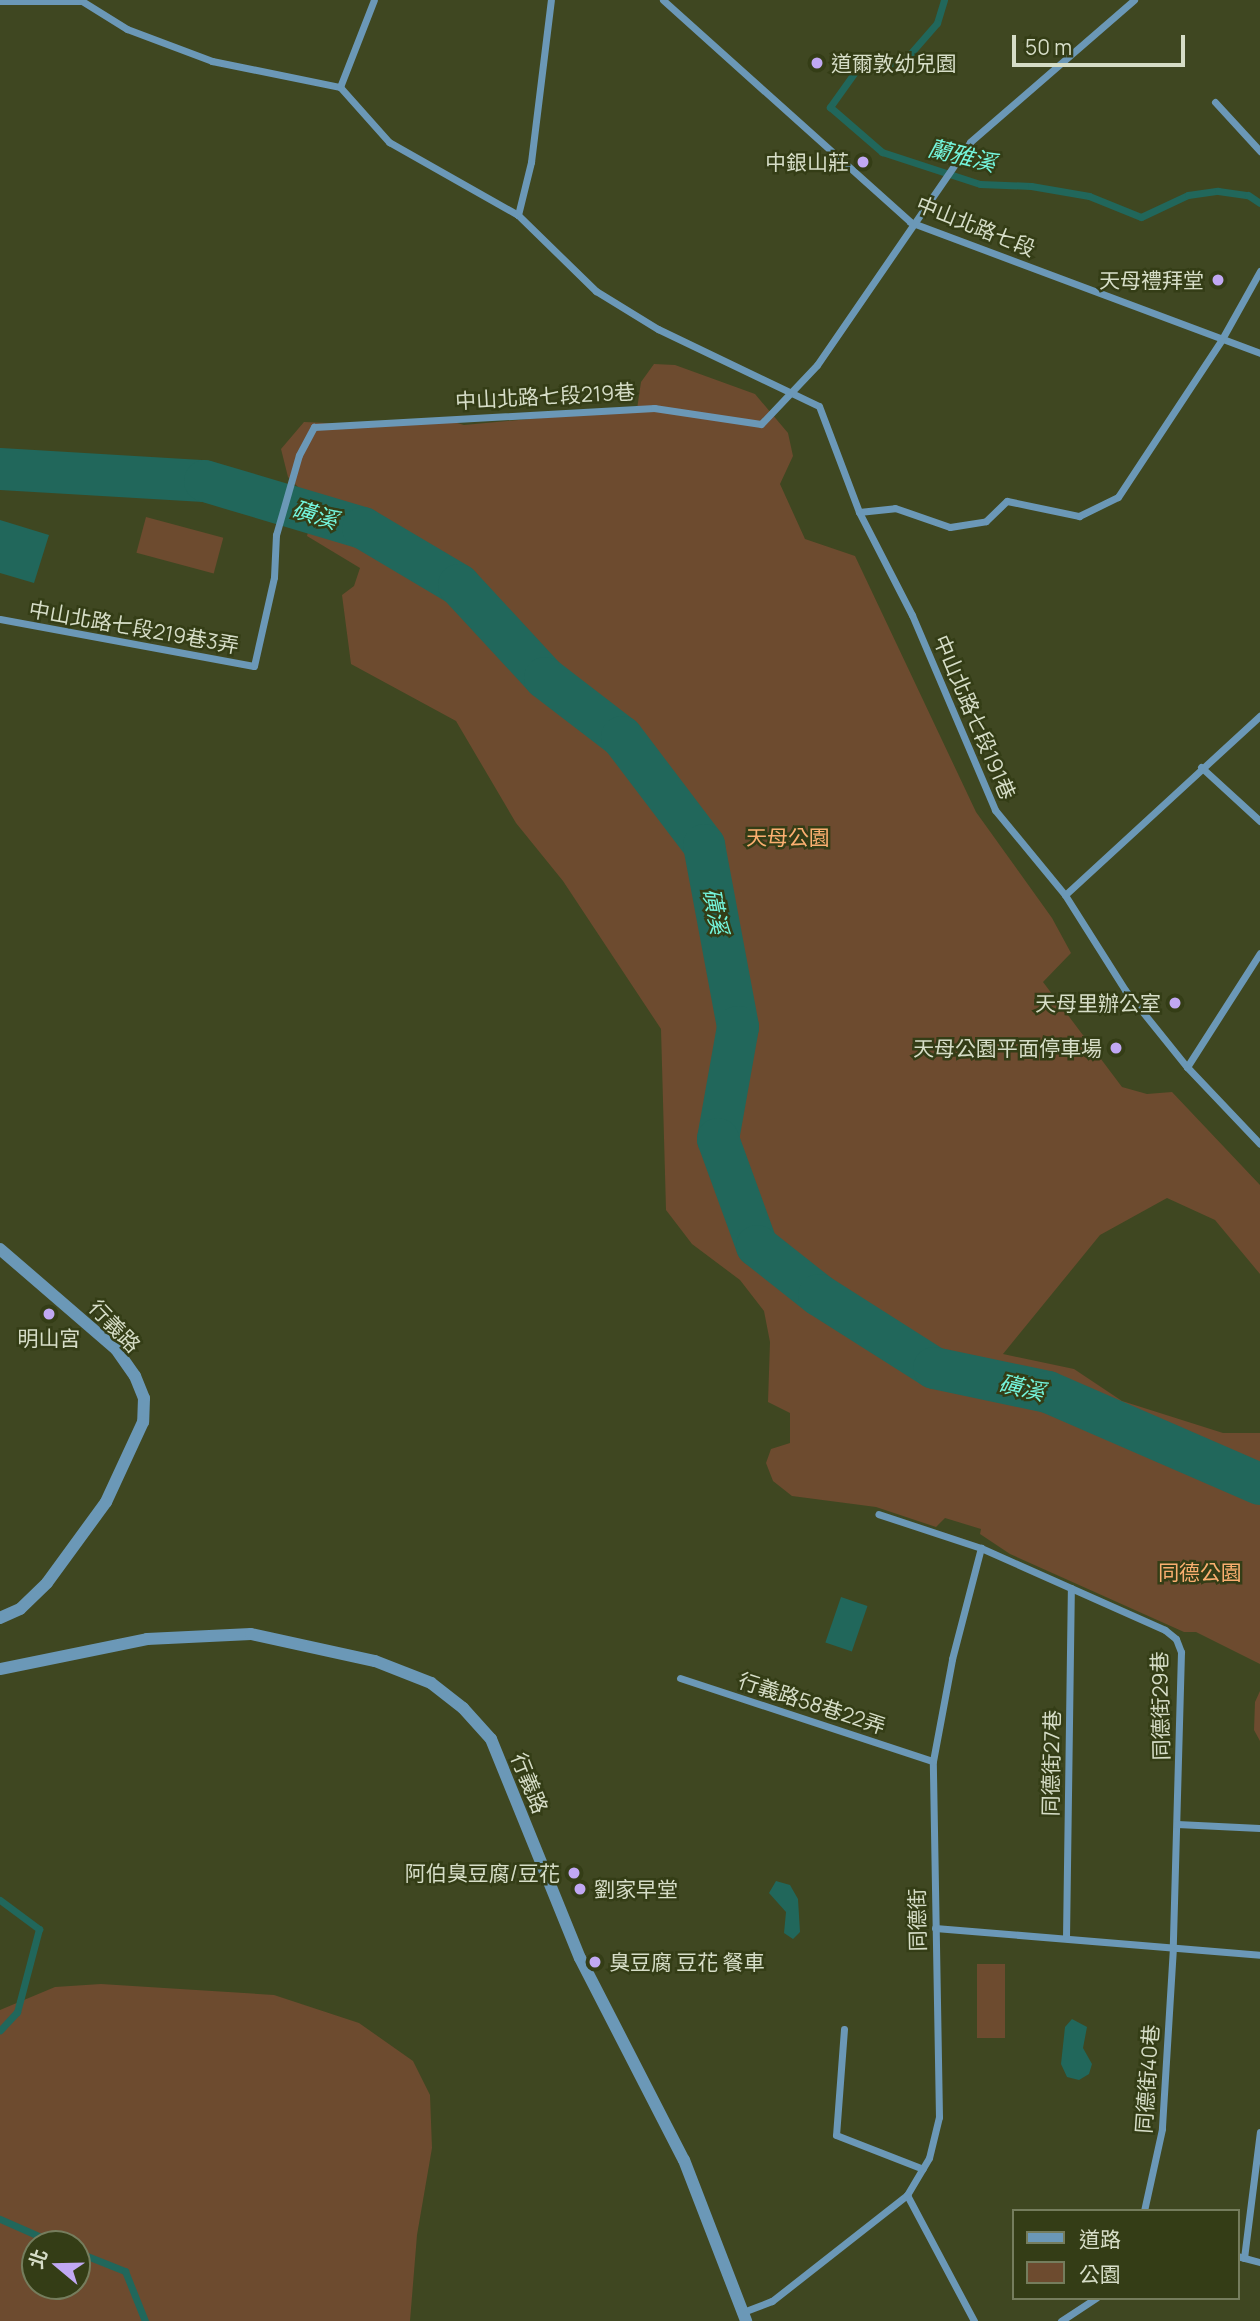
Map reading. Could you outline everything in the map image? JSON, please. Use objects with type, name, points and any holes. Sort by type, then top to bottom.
[{"type":"street","points":[[340,86],[374,0]]},
{"type":"street","points":[[518,215],[531,162],[551,0]]},
{"type":"street","name":"中山北路七段","points":[[663,0],[911,222],[1260,353]]},
{"type":"street","name":"中山北路七段219巷","points":[[276,535],[299,455],[314,427],[654,408],[761,424],[796,392],[911,222],[970,142],[1066,56],[1134,0]]},
{"type":"street","points":[[0,1],[82,1],[127,29],[212,61],[340,86],[389,142],[518,215],[596,291],[659,329],[796,392]]},
{"type":"street","points":[[1216,102],[1260,152]]},
{"type":"street","points":[[859,512],[895,508],[950,527],[986,521],[1007,501],[1079,516],[1118,497],[1222,339],[1260,271]]},
{"type":"street","name":"中山北路七段191巷","points":[[796,392],[822,412],[859,512],[912,615],[995,810],[1065,895],[1125,989],[1187,1067],[1260,1144]]},
{"type":"street","name":"中山北路七段219巷3弄","points":[[0,619],[254,666],[274,577],[276,535]]},
{"type":"street","points":[[1065,895],[1201,767],[1260,716]]},
{"type":"street","points":[[1201,767],[1260,821]]},
{"type":"street","points":[[1187,1067],[1260,953]]},
{"type":"street","name":"行義路","points":[[0,1249],[117,1349],[135,1376],[144,1398],[139,1432],[106,1502],[47,1583],[20,1609],[0,1618]]},
{"type":"street","points":[[878,1514],[981,1548]]},
{"type":"street","name":"同德街29巷","points":[[981,1548],[1176,1639],[1181,1652],[1173,1947]]},
{"type":"street","name":"同德街","points":[[744,2316],[772,2301],[907,2195],[923,2169],[939,2117],[933,1761],[952,1660],[981,1548]]},
{"type":"street","name":"同德街27巷","points":[[1066,1938],[1070,1588]]},
{"type":"street","name":"行義路","points":[[0,1669],[147,1639],[251,1634],[375,1661],[431,1683],[463,1708],[491,1739],[580,1958],[684,2160],[744,2316]]},
{"type":"street","name":"行義路58巷22弄","points":[[680,1678],[933,1761]]},
{"type":"street","points":[[1177,1824],[1260,1828]]},
{"type":"street","points":[[935,1928],[1260,1955]]},
{"type":"street","name":"同德街40巷","points":[[1144,2209],[1162,2129],[1173,1947]]},
{"type":"street","points":[[844,2029],[836,2135],[923,2169]]},
{"type":"street","points":[[1260,2132],[1241,2257],[1260,2262]]},
{"type":"street","points":[[907,2195],[974,2321]]},
{"type":"street","points":[[1061,2321],[1093,2300]]},
{"type":"green space","name":"天母公園","points":[[654,364],[675,365],[755,394],[788,433],[793,456],[780,484],[805,539],[855,556],[976,812],[1052,918],[1071,953],[1043,982],[1122,1087],[1147,1094],[1172,1092],[1260,1185],[1260,1274],[1215,1220],[1167,1198],[1100,1235],[1003,1354],[1074,1369],[1122,1401],[1223,1433],[1260,1433],[1260,1664],[1196,1632],[1184,1632],[1010,1554],[980,1534],[981,1529],[945,1518],[936,1527],[876,1507],[792,1496],[773,1481],[766,1463],[771,1449],[790,1443],[790,1413],[768,1402],[770,1342],[764,1311],[740,1280],[692,1244],[666,1210],[661,1029],[563,881],[516,823],[456,721],[351,664],[342,595],[354,586],[360,568],[307,536],[315,504],[288,477],[281,449],[304,422],[348,424],[440,418],[464,425],[637,409],[641,382]]},
{"type":"green space","points":[[146,517],[223,538],[214,573],[136,553]]},
{"type":"green space","points":[[1260,1691],[1260,1741],[1254,1730],[1255,1702]]},
{"type":"green space","points":[[977,1964],[1005,1964],[1005,2038],[977,2038]]},
{"type":"green space","points":[[101,1984],[274,1995],[359,2023],[413,2061],[430,2095],[432,2148],[417,2235],[410,2321],[0,2321],[0,2010],[55,1987]]},
{"type":"water","points":[[0,520],[49,535],[34,583],[0,573]]},
{"type":"water","points":[[841,1597],[867,1606],[852,1652],[825,1642]]},
{"type":"water","points":[[776,1881],[790,1885],[798,1899],[800,1932],[793,1939],[784,1933],[786,1912],[769,1893]]},
{"type":"water","points":[[1072,2019],[1087,2027],[1083,2048],[1092,2064],[1089,2074],[1079,2080],[1067,2077],[1061,2064],[1065,2027]]},
{"type":"waterway","name":"蘭雅溪","points":[[944,0],[937,23],[903,62],[860,65],[830,107],[882,152],[980,184],[1031,186],[1089,196],[1141,217],[1188,195],[1218,191],[1248,195],[1260,203]]},
{"type":"waterway","name":"磺溪","points":[[0,469],[205,481],[363,528],[459,585],[545,678],[622,737],[704,845],[738,1027],[718,1139],[757,1246],[819,1295],[934,1368],[1048,1392],[1260,1484]]},
{"type":"waterway","points":[[0,1900],[39,1929],[17,2012],[0,2030]]},
{"type":"waterway","points":[[0,2219],[25,2230]]},
{"type":"waterway","points":[[91,2258],[125,2271],[145,2321]]},
{"type":"place","name":"道爾敦幼兒園","points":[[817,63]]},
{"type":"place","name":"中銀山莊","points":[[863,162]]},
{"type":"place","name":"天母禮拜堂","points":[[1218,280]]},
{"type":"place","name":"天母里辦公室","points":[[1175,1003]]},
{"type":"place","name":"天母公園平面停車場","points":[[1116,1048]]},
{"type":"place","name":"明山宮","points":[[49,1314]]},
{"type":"place","name":"阿伯臭豆腐/豆花","points":[[574,1873]]},
{"type":"place","name":"劉家早堂","points":[[580,1889]]},
{"type":"place","name":"臭豆腐 豆花 餐車","points":[[595,1962]]},
{"type":"park label","name":"同德公園","points":[[1200,1572]]}]
